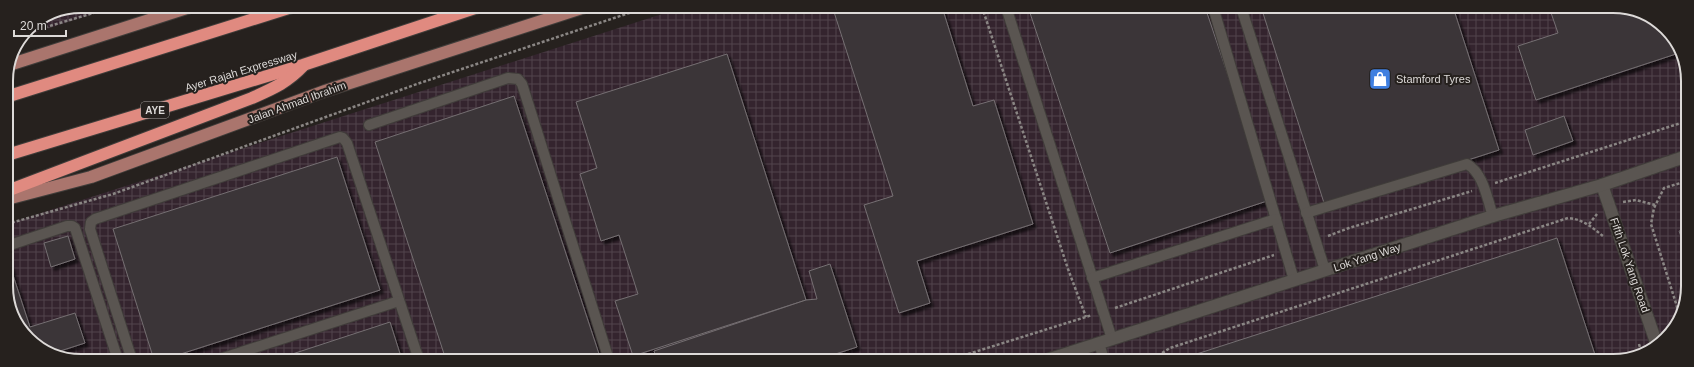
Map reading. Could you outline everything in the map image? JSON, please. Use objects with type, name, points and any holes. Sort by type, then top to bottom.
[{"type":"highway","points":[[13,94],[273,13]]},
{"type":"highway","name":"Ayer Rajah Expressway","points":[[13,153],[303,66],[460,13]]},
{"type":"highway","points":[[13,189],[252,98],[284,84],[303,66]]},
{"type":"main road","points":[[15,63],[171,13]]},
{"type":"main road","name":"Jalan Ahmad Ibrahim","points":[[13,197],[91,177],[325,91],[566,13]]},
{"type":"street","name":"Lok Yang Way","points":[[1065,354],[1197,313],[1493,216],[1602,185],[1681,158]]},
{"type":"street","name":"Fifth Lok Yang Road","points":[[1602,185],[1655,339]]},
{"type":"lane","points":[[1008,13],[1112,339]]},
{"type":"lane","points":[[1215,13],[1294,280]]},
{"type":"lane","points":[[1243,13],[1325,270]]},
{"type":"lane","points":[[369,125],[508,78],[518,79],[522,84],[608,354]]},
{"type":"lane","points":[[130,354],[90,229],[91,222],[102,216],[335,137],[343,138],[347,143],[417,354]]},
{"type":"lane","points":[[1306,213],[1467,164],[1474,168],[1479,177],[1493,216]]},
{"type":"lane","points":[[1092,278],[1276,219]]},
{"type":"lane","points":[[13,244],[67,226],[76,228],[116,354]]},
{"type":"lane","points":[[236,354],[399,301]]},
{"type":"lane","points":[[1099,343],[1102,354]]},
{"type":"path","points":[[36,30],[93,13]]},
{"type":"path","points":[[13,222],[113,194],[417,84],[626,13]]},
{"type":"path","points":[[984,13],[1068,269],[1086,317]]},
{"type":"path","points":[[1677,308],[1651,224],[1655,205],[1664,188],[1681,183]]},
{"type":"path","points":[[1161,354],[1170,348],[1568,218],[1588,224]]},
{"type":"shaded area","points":[[96,13],[33,33],[47,22],[68,14]]},
{"type":"shaded area","points":[[665,13],[1613,13],[1626,14],[1635,17],[1654,27],[1667,40],[1674,51],[1680,68],[1680,299],[1672,320],[1658,337],[1651,343],[1639,349],[1617,354],[68,353],[55,349],[40,340],[27,327],[18,312],[14,299],[13,286],[13,222]]},
{"type":"building","points":[[834,13],[944,13],[973,106],[994,100],[1033,224],[917,261],[930,303],[899,313],[864,205],[893,196]]},
{"type":"building","points":[[1030,13],[1207,13],[1270,200],[1110,253]]},
{"type":"building","name":"Stamford Tyres","points":[[1263,13],[1455,13],[1499,150],[1325,206]]},
{"type":"building","points":[[1551,13],[1626,14],[1643,20],[1654,27],[1667,40],[1675,54],[1536,100],[1518,46],[1558,33]]},
{"type":"building","points":[[727,54],[806,300],[639,354],[632,354],[615,301],[638,294],[619,235],[601,241],[580,174],[597,168],[576,102]]},
{"type":"building","points":[[514,96],[599,354],[444,354],[375,142]]},
{"type":"building","points":[[1564,116],[1573,141],[1533,155],[1525,130]]},
{"type":"building","points":[[337,157],[380,290],[181,354],[152,354],[113,229]]},
{"type":"building","points":[[68,236],[75,259],[51,267],[44,243]]},
{"type":"building","points":[[1557,238],[1595,354],[1197,354]]},
{"type":"building","points":[[830,264],[857,347],[835,354],[655,354],[654,351],[806,300],[817,299],[809,271]]},
{"type":"building","points":[[13,275],[30,327],[75,313],[85,343],[61,351],[47,345],[33,334],[22,320],[18,312],[14,299]]},
{"type":"building","points":[[390,322],[400,354],[292,354]]},
{"type":"place","name":"Stamford Tyres","points":[[1380,79]]}]
